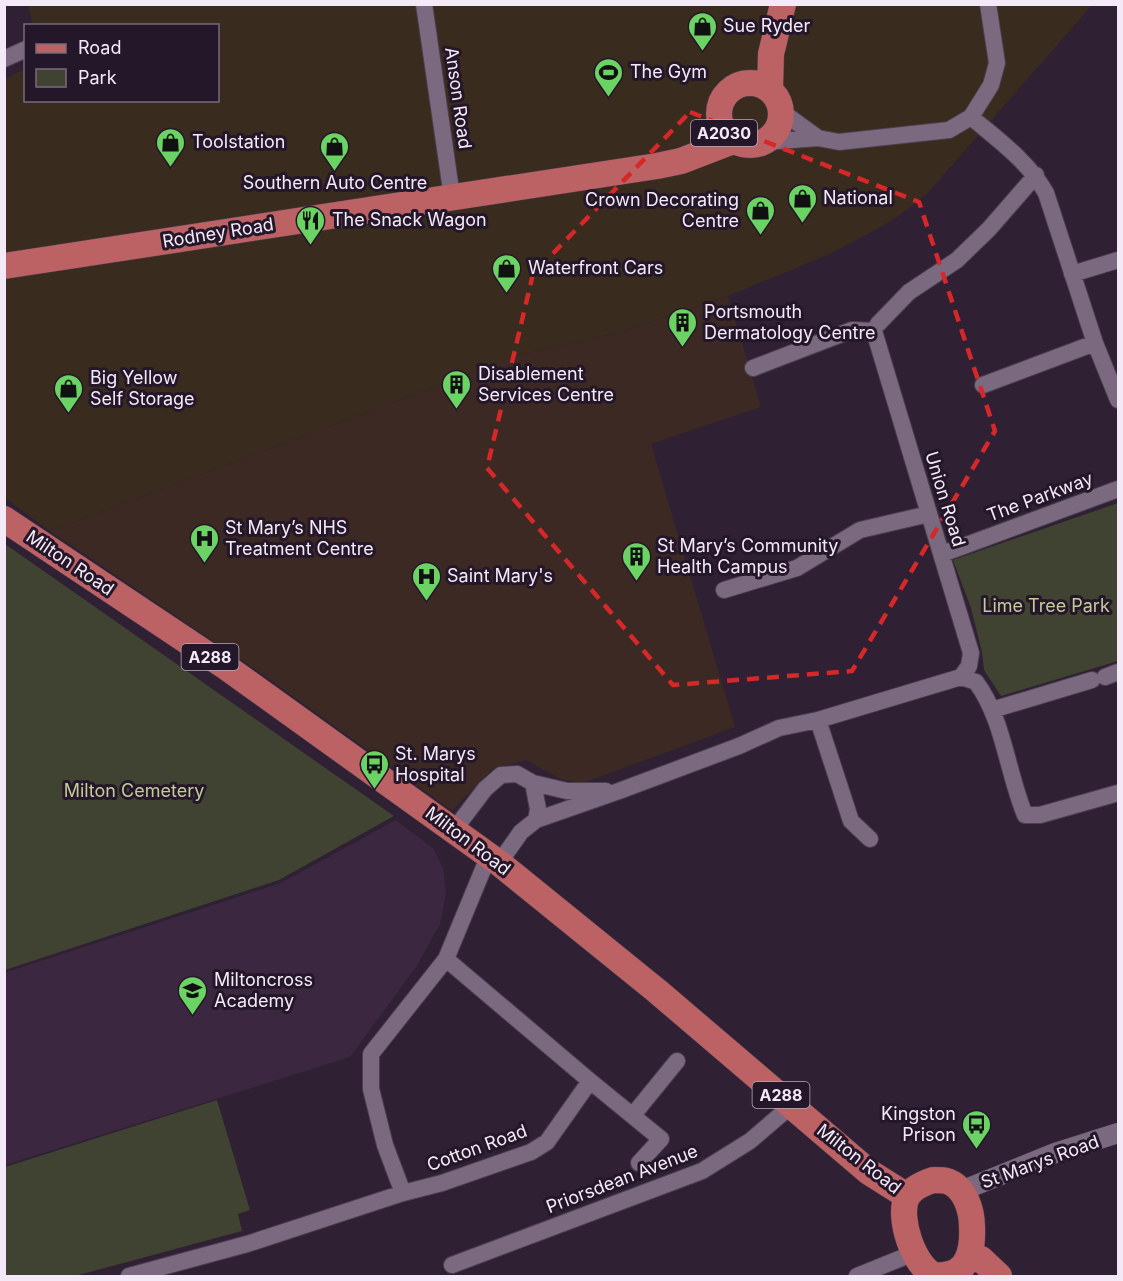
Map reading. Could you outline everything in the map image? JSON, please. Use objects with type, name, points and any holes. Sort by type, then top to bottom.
[{"type":"main road","name":"A2030","points":[[681,161],[718,117],[722,99],[735,86],[782,12]]},
{"type":"main road","name":"A2030","points":[[718,117],[726,134],[733,141],[748,146],[765,142],[778,129],[781,120],[776,101],[771,54],[782,12]]},
{"type":"main road","points":[[735,86],[753,83],[776,101]]},
{"type":"main road","name":"Rodney Road","points":[[4,266],[582,178],[681,161],[733,141]]},
{"type":"main road","name":"Milton Road","points":[[4,519],[226,667],[494,859],[651,986],[869,1172],[907,1197]]},
{"type":"main road","points":[[933,1180],[947,1181],[961,1191],[969,1205],[973,1241],[963,1268],[952,1275],[936,1276],[924,1267],[914,1253],[905,1225],[903,1213],[907,1197],[921,1184],[933,1180]]},
{"type":"main road","points":[[970,1254],[981,1259],[999,1276]]},
{"type":"street","name":"Anson Road","points":[[424,4],[452,197]]},
{"type":"street","points":[[765,142],[818,138],[839,142],[949,130],[971,117],[990,85],[997,63],[988,4]]},
{"type":"street","points":[[4,59],[24,50]]},
{"type":"street","points":[[776,101],[818,138]]},
{"type":"street","points":[[971,117],[1036,175],[1046,193],[1095,343],[1119,400]]},
{"type":"street","points":[[753,368],[852,330],[876,327],[909,291],[957,260],[989,229],[1036,175]]},
{"type":"street","points":[[1072,274],[1119,260]]},
{"type":"street","name":"Union Road","points":[[876,327],[928,514],[942,554],[970,653],[969,666],[961,677]]},
{"type":"street","points":[[983,385],[1095,343]]},
{"type":"street","name":"The Parkway","points":[[942,554],[1119,489]]},
{"type":"street","points":[[724,590],[797,568],[860,530],[928,514]]},
{"type":"street","points":[[992,710],[1105,676]]},
{"type":"street","points":[[403,1193],[386,1145],[371,1089],[371,1054],[446,958],[494,859],[536,820],[619,792],[739,746],[779,728],[818,720],[961,677],[976,682],[992,710],[1025,815],[1040,815],[1119,793]]},
{"type":"street","points":[[818,720],[852,821],[870,840]]},
{"type":"street","points":[[454,830],[485,789],[501,775],[517,774],[533,783],[567,791],[619,792]]},
{"type":"street","points":[[533,783],[537,809],[536,820]]},
{"type":"street","points":[[446,958],[590,1082],[661,1139],[639,1163]]},
{"type":"street","points":[[633,1115],[677,1061]]},
{"type":"street","name":"Cotton Road","points":[[129,1276],[247,1244],[403,1193],[442,1183],[531,1152],[547,1142],[590,1082]]},
{"type":"street","name":"Priorsdean Avenue","points":[[453,1265],[702,1171],[750,1141],[792,1105]]},
{"type":"street","name":"St Marys Road","points":[[961,1191],[1055,1153],[1119,1133]]},
{"type":"street","points":[[857,1276],[914,1253]]},
{"type":"highlighted area","points":[[690,112],[919,202],[995,431],[852,671],[673,685],[487,468],[533,274]]},
{"type":"shaded area","points":[[28,5],[1092,5],[926,195],[893,220],[832,253],[728,296],[621,332],[519,355],[50,531],[5,498],[5,79],[24,70],[24,102],[219,102],[219,24],[33,24]]},
{"type":"shaded area","name":"Saint Mary's","points":[[728,296],[761,407],[651,444],[735,727],[583,783],[560,779],[526,760],[492,769],[452,811],[259,672],[50,531],[519,355],[621,332]]},
{"type":"shaded area","name":"Miltoncross Academy","points":[[396,820],[433,848],[443,868],[446,893],[440,924],[416,967],[350,1057],[5,1165],[4,973],[281,883]]},
{"type":"green space","name":"Lime Tree Park","points":[[1118,503],[1118,661],[1001,696],[984,670],[971,608],[953,560]]},
{"type":"green space","name":"Milton Cemetery","points":[[5,544],[394,816],[279,880],[5,970]]},
{"type":"green space","points":[[217,1100],[250,1210],[238,1214],[242,1231],[75,1276],[5,1276],[5,1167]]},
{"type":"place","name":"Sue Ryder","points":[[702,52]]},
{"type":"place","name":"The Gym","points":[[609,98]]},
{"type":"place","name":"Toolstation","points":[[171,168]]},
{"type":"place","name":"Southern Auto Centre","points":[[335,172]]},
{"type":"place","name":"National","points":[[802,224]]},
{"type":"place","name":"Crown Decorating Centre","points":[[760,236]]},
{"type":"place","name":"The Snack Wagon","points":[[311,246]]},
{"type":"place","name":"Waterfront Cars","points":[[507,294]]},
{"type":"place","name":"Portsmouth Dermatology Centre","points":[[683,348]]},
{"type":"place","name":"Disablement Services Centre","points":[[457,410]]},
{"type":"place","name":"Big Yellow Self Storage","points":[[69,414]]},
{"type":"place","name":"St Mary’s NHS Treatment Centre","points":[[204,564]]},
{"type":"place","name":"St Mary’s Community Health Campus","points":[[636,582]]},
{"type":"place","name":"Saint Mary's","points":[[426,602]]},
{"type":"place","name":"St. Marys Hospital","points":[[374,790]]},
{"type":"place","name":"Miltoncross Academy","points":[[193,1016]]},
{"type":"place","name":"Kingston Prison","points":[[977,1150]]}]
